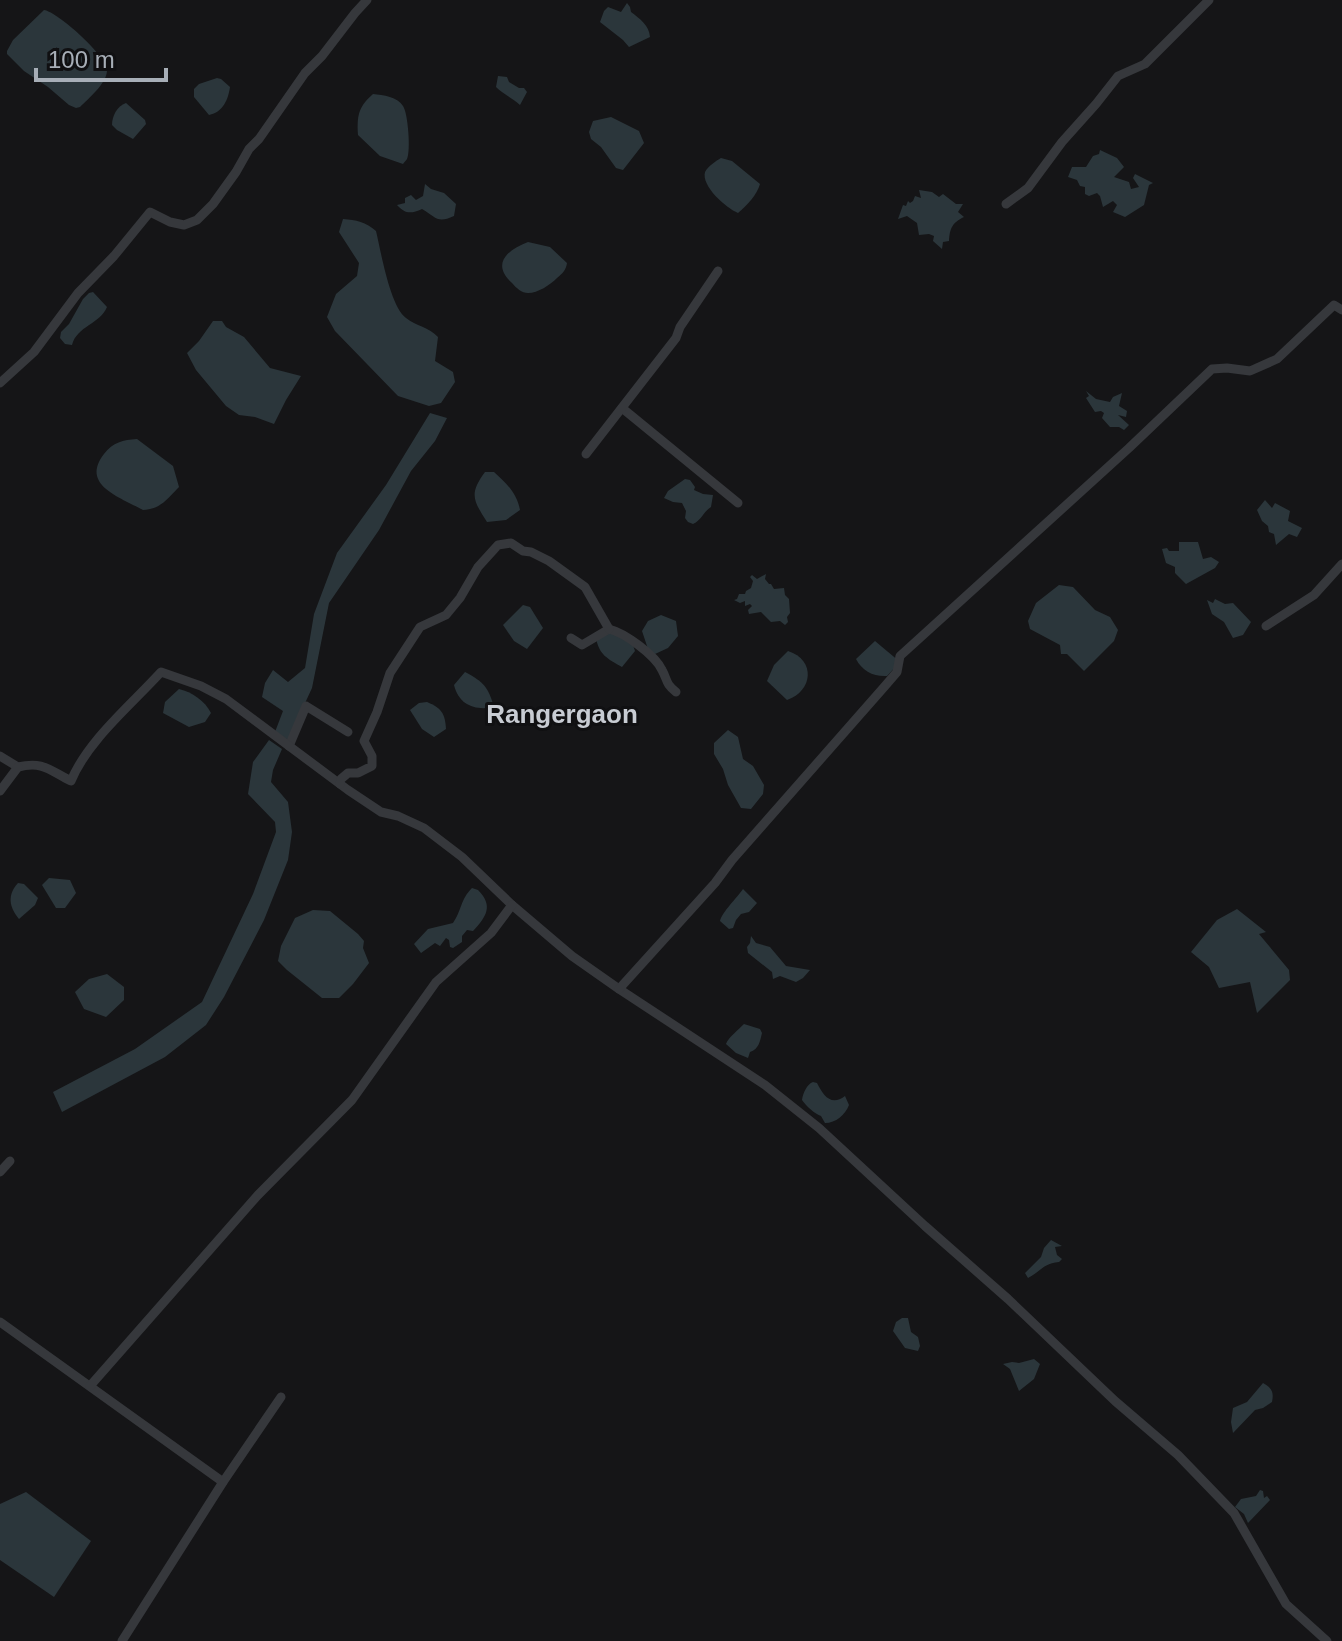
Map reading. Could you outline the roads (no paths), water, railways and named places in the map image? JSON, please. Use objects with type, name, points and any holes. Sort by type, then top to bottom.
[{"type":"street","points":[[0,383],[34,352],[78,293],[150,212],[184,225],[197,220],[213,204],[305,73],[367,0]]},
{"type":"street","points":[[1006,204],[1028,188],[1118,76],[1145,64],[1209,0]]},
{"type":"street","points":[[586,454],[676,338],[680,327],[718,271]]},
{"type":"street","points":[[619,989],[897,672],[900,656],[1212,369],[1250,371],[1277,359],[1334,305],[1342,310]]},
{"type":"street","points":[[622,408],[738,503]]},
{"type":"street","points":[[340,784],[348,773],[358,773],[372,766],[372,756],[364,741],[390,673],[420,627],[446,615],[478,567],[498,545],[511,543],[531,552],[585,587],[609,629],[625,634],[652,657],[662,668],[667,684],[676,692]]},
{"type":"street","points":[[1266,626],[1314,595],[1342,564]]},
{"type":"street","points":[[571,638],[582,645],[609,629]]},
{"type":"street","points":[[0,791],[18,767],[32,764],[71,781],[78,764],[161,672],[201,686],[226,699],[381,812],[424,828],[462,857],[572,956],[765,1085],[819,1128],[1008,1299],[1115,1401],[1178,1455],[1234,1513],[1286,1604],[1327,1641]]},
{"type":"street","points":[[289,746],[306,706],[348,732]]},
{"type":"street","points":[[0,756],[18,767]]},
{"type":"street","points":[[90,1386],[258,1195],[352,1100],[436,982],[491,933],[512,905]]},
{"type":"street","points":[[0,1172],[10,1161]]},
{"type":"street","points":[[0,1322],[223,1482]]},
{"type":"street","points":[[122,1641],[281,1397]]},
{"type":"district","name":"Rangergaon","points":[[562,714]]}]
